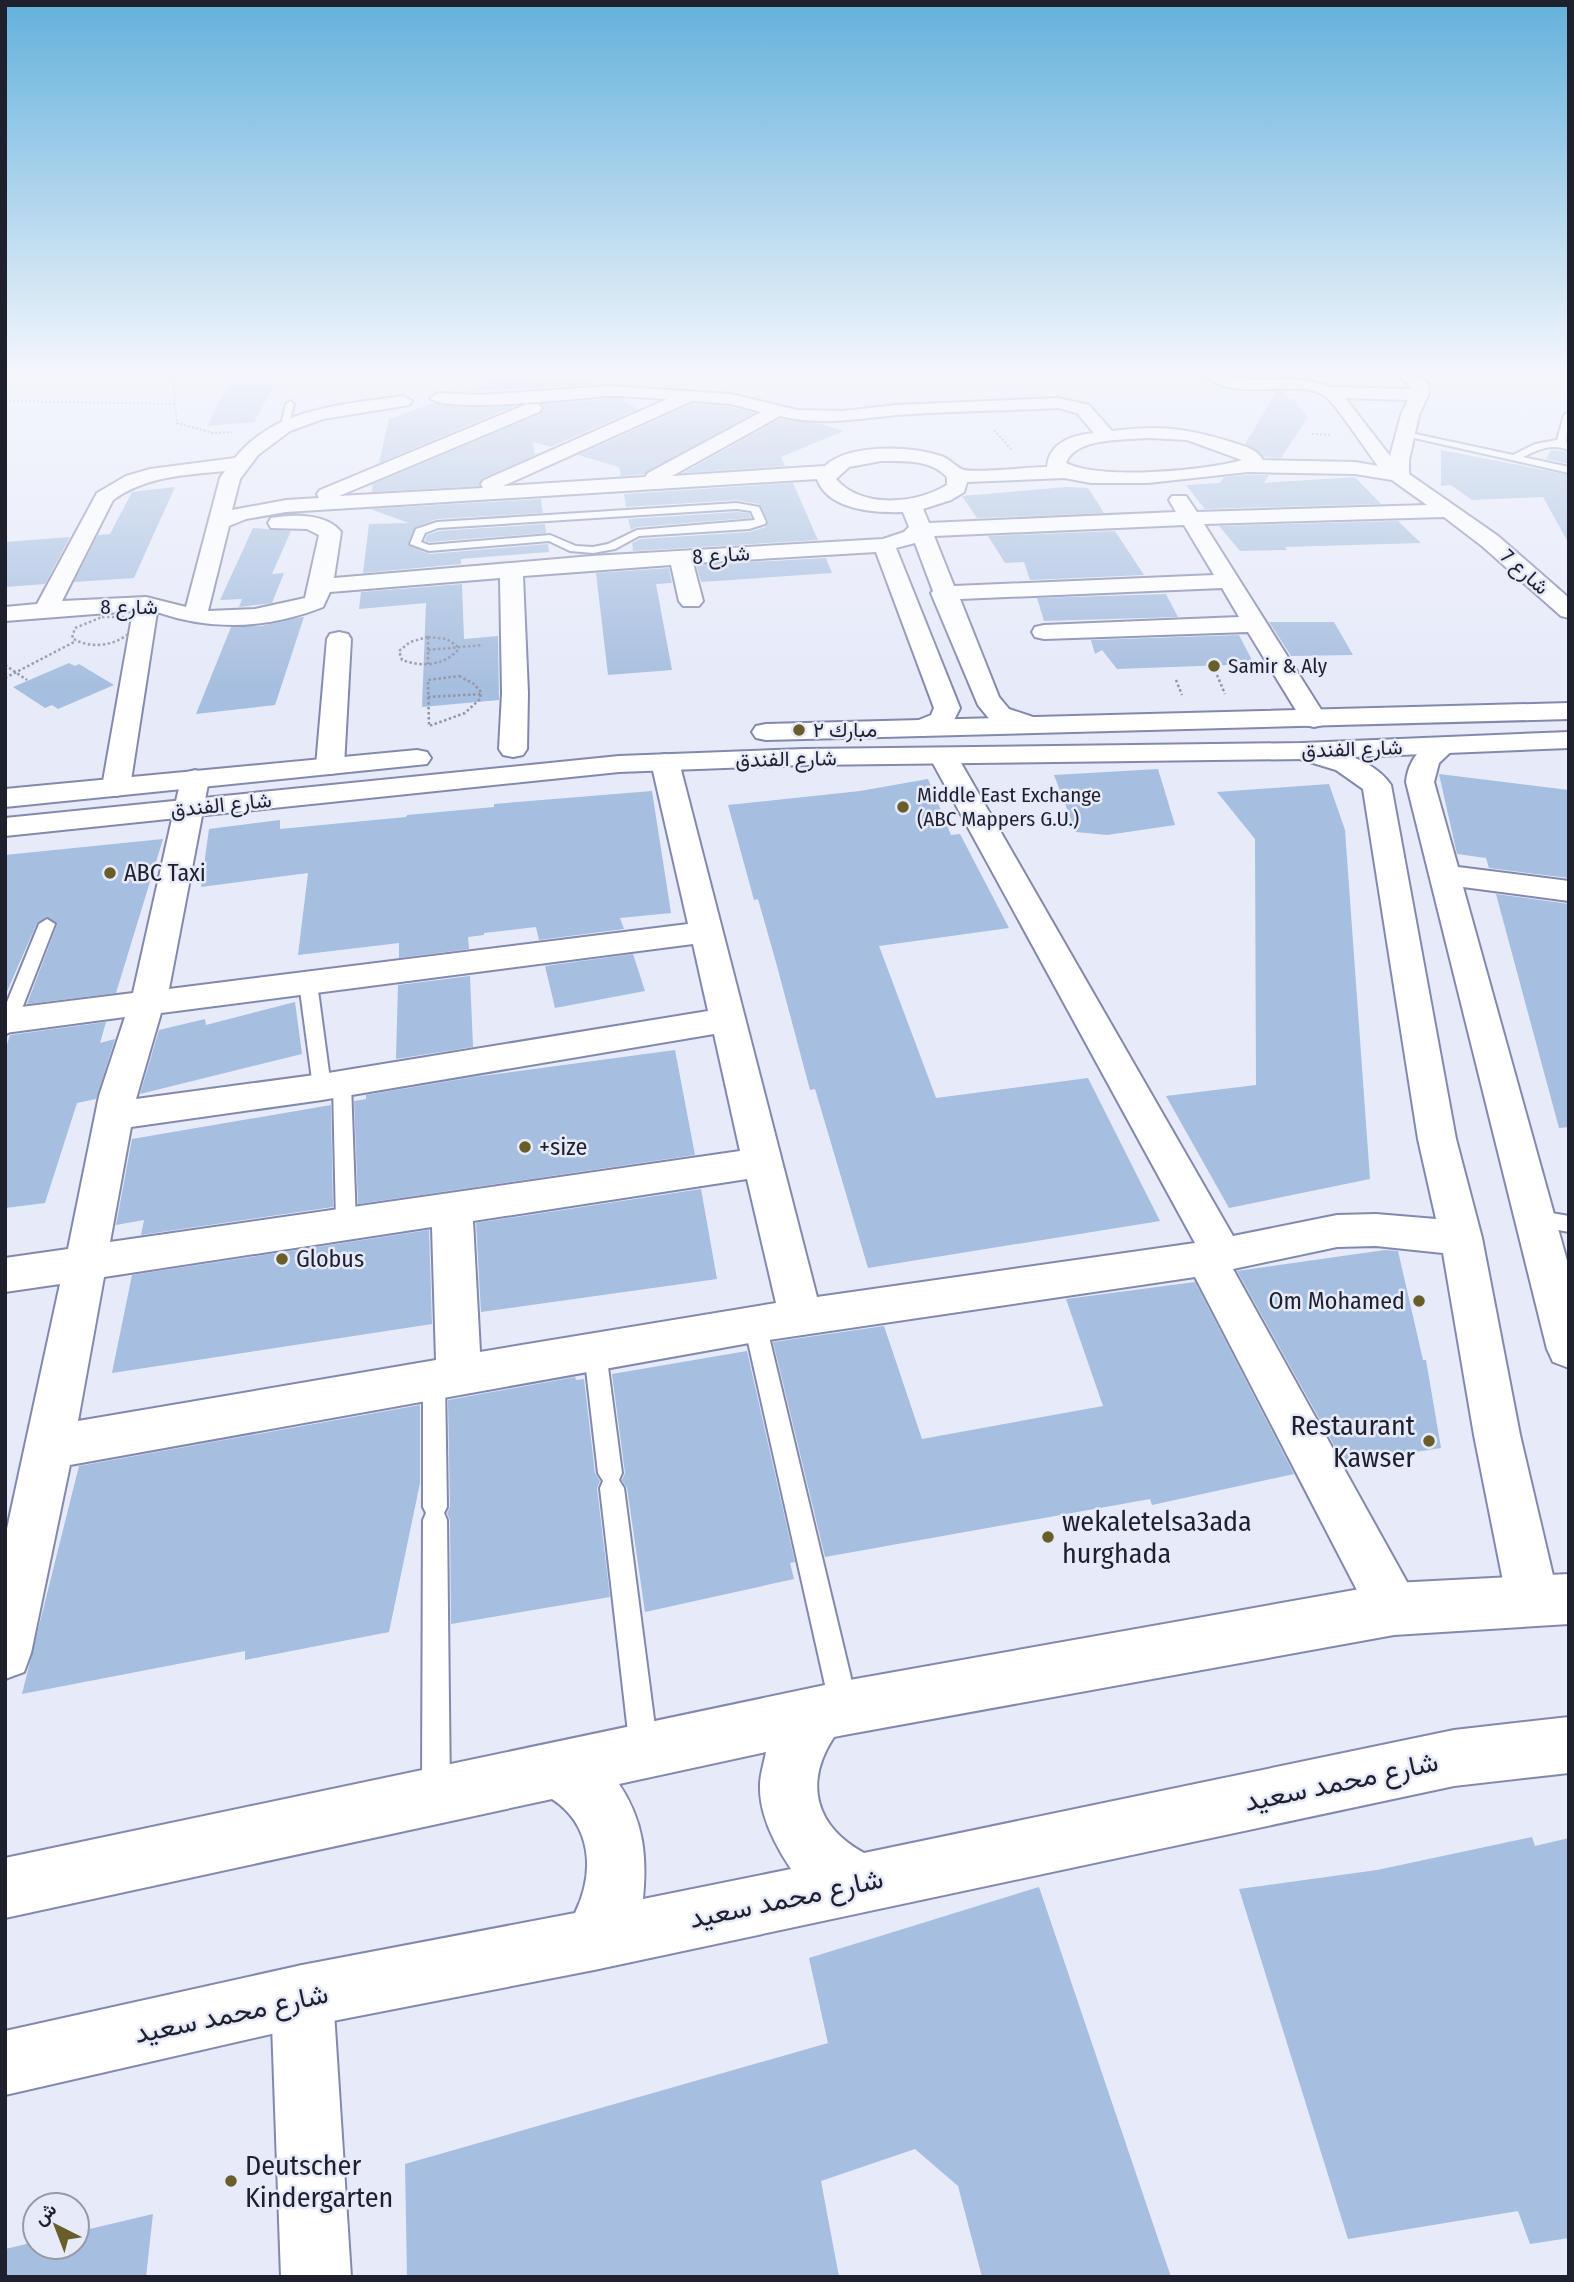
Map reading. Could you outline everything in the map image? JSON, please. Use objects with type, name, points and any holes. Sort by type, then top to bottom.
[{"type":"street","points":[[45,611],[104,497],[112,490],[148,476]]},
{"type":"street","points":[[195,617],[231,476]]},
{"type":"street","points":[[302,505],[368,476]]},
{"type":"street","points":[[467,495],[508,476]]},
{"type":"street","points":[[644,483],[656,476]]},
{"type":"street","points":[[831,476],[825,504],[834,529]]},
{"type":"street","points":[[219,525],[265,509],[302,505],[644,483],[829,480],[854,500],[891,506],[911,505],[948,496],[957,488],[957,477],[968,476]]},
{"type":"street","points":[[1142,476],[1169,476]]},
{"type":"street","name":"شارع 7","points":[[1401,476],[1511,558],[1569,611]]},
{"type":"street","points":[[5,1888],[830,1711],[1394,1609],[1551,1600],[1497,1435],[1461,1238],[1437,1139],[1377,785],[1309,735],[1256,624],[1165,477]]},
{"type":"street","points":[[911,505],[943,593],[992,707],[1013,721],[1029,725]]},
{"type":"street","name":"شارع 8","points":[[5,614],[146,604],[162,605],[195,617],[284,613],[315,602],[321,586],[511,570],[593,557],[680,558],[834,529],[884,545],[912,537],[918,530],[1191,518],[1449,512]]},
{"type":"street","points":[[219,525],[303,522],[321,526],[331,532],[321,586]]},
{"type":"street","points":[[884,545],[947,708],[942,720],[924,728]]},
{"type":"street","points":[[680,558],[691,601]]},
{"type":"street","points":[[511,570],[514,693],[500,750],[638,738]]},
{"type":"street","points":[[943,593],[1228,581]]},
{"type":"street","points":[[116,787],[146,604]]},
{"type":"street","points":[[1044,632],[1256,624]]},
{"type":"street","points":[[330,766],[340,639]]},
{"type":"street","name":"شارع الفندق","points":[[734,733],[804,744],[943,756],[1309,735],[1569,711]]},
{"type":"street","name":"شارع الفندق","points":[[5,798],[116,787],[191,794],[664,762],[924,728],[1029,725],[1309,735],[1443,746],[1569,740]]},
{"type":"street","points":[[1443,746],[1429,755],[1421,768],[1420,782],[1569,1349]]},
{"type":"street","name":"شارع الفندق","points":[[5,827],[330,766],[448,755]]},
{"type":"street","points":[[943,756],[1214,1256],[1394,1609]]},
{"type":"street","points":[[664,762],[801,1319]]},
{"type":"street","points":[[5,1653],[50,1447],[114,1116],[146,1005],[191,794]]},
{"type":"street","points":[[1445,875],[1569,891]]},
{"type":"street","points":[[6,1024],[706,932]]},
{"type":"street","points":[[114,1116],[332,1085],[728,1020]]},
{"type":"street","points":[[5,1275],[763,1161]]},
{"type":"street","points":[[447,1378],[452,1208]]},
{"type":"street","points":[[50,1447],[755,1324],[1214,1256],[1337,1231],[1376,1230],[1461,1238]]},
{"type":"street","points":[[830,1711],[795,1746],[788,1786],[797,1827],[821,1862],[857,1882]]},
{"type":"street","name":"شارع محمد سعيد","points":[[5,2063],[302,1996],[594,1940],[857,1882],[1454,1758],[1569,1745]]},
{"type":"street","points":[[558,1770],[588,1788],[608,1818],[617,1856],[613,1899],[594,1940]]},
{"type":"street","points":[[302,1996],[316,2277]]},
{"type":"lane","points":[[741,505],[755,509],[762,520],[749,526],[636,534],[622,539],[593,557],[550,538],[429,548],[415,544],[420,531],[438,525],[614,515],[741,505]]},
{"type":"lane","points":[[614,515],[626,526],[622,539]]},
{"type":"lane","points":[[567,517],[559,524],[556,532],[559,539],[568,546]]},
{"type":"lane","points":[[6,1024],[47,924]]},
{"type":"lane","points":[[309,983],[332,1085],[346,1223]]},
{"type":"lane","points":[[1534,1218],[1569,1224]]},
{"type":"lane","points":[[755,1324],[830,1711]]},
{"type":"lane","points":[[595,1352],[645,1751]]},
{"type":"lane","points":[[436,1796],[435,1513],[447,1378]]},
{"type":"path","points":[[428,637],[447,639],[457,648],[447,659],[428,664],[409,663],[399,656],[403,646],[428,637]]},
{"type":"path","points":[[428,637],[428,664]]},
{"type":"path","points":[[5,678],[76,641]]},
{"type":"path","points":[[428,650],[512,643]]},
{"type":"path","points":[[5,665],[27,680]]},
{"type":"path","points":[[458,676],[478,686],[481,694],[479,702],[461,717],[429,726],[428,680],[458,676]]},
{"type":"path","points":[[428,697],[514,693]]},
{"type":"building","points":[[391,476],[486,476],[479,486],[372,492],[373,484]]},
{"type":"building","points":[[1268,476],[1264,483],[1355,477],[1381,504],[1205,509],[1186,485],[1220,483],[1224,477]]},
{"type":"building","points":[[1441,476],[1569,476],[1569,544],[1543,497],[1472,500],[1451,485],[1441,486]]},
{"type":"building","points":[[793,483],[818,540],[633,551],[632,543],[640,539],[749,532],[766,527],[768,521],[759,504],[737,500],[626,507],[624,494]]},
{"type":"building","points":[[175,487],[134,578],[74,582],[98,535],[110,534],[132,492]]},
{"type":"building","points":[[1067,487],[1088,488],[1104,513],[977,518],[962,496]]},
{"type":"building","points":[[541,499],[543,513],[437,519],[415,527],[408,545],[429,554],[548,544],[549,552],[461,559],[461,564],[363,573],[369,524],[409,523],[370,509]]},
{"type":"building","points":[[749,513],[751,518],[637,527],[631,530],[628,519]]},
{"type":"building","points":[[1398,521],[1421,543],[1240,551],[1219,526]]},
{"type":"building","points":[[545,524],[546,533],[425,541],[427,535],[439,531]]},
{"type":"building","points":[[253,528],[291,531],[272,574],[284,573],[272,603],[239,607],[242,599],[220,600]]},
{"type":"building","points":[[1115,531],[1144,575],[1030,580],[1024,562],[1005,563],[988,536]]},
{"type":"building","points":[[70,537],[45,584],[5,587],[5,542]]},
{"type":"building","points":[[826,558],[832,573],[701,582],[696,565]]},
{"type":"building","points":[[669,568],[672,583],[656,584],[672,670],[608,675],[596,573]]},
{"type":"building","points":[[462,584],[464,639],[498,636],[499,700],[422,707],[426,603],[359,609],[361,592]]},
{"type":"building","points":[[1166,594],[1178,617],[1044,621],[1037,598]]},
{"type":"building","points":[[304,617],[275,705],[196,714],[231,627],[261,626]]},
{"type":"building","points":[[1269,622],[1334,622],[1353,655],[1291,656]]},
{"type":"building","points":[[1239,635],[1254,664],[1117,669],[1102,650],[1095,654],[1091,640]]},
{"type":"building","points":[[69,663],[75,666],[79,664],[114,685],[58,709],[52,705],[45,708],[13,687]]},
{"type":"building","points":[[1158,769],[1175,825],[1107,835],[1076,832],[1054,775]]},
{"type":"building","points":[[1439,774],[1569,790],[1569,878],[1489,868],[1486,858],[1457,854]]},
{"type":"building","points":[[928,779],[951,835],[960,834],[1009,928],[879,946],[936,1098],[1088,1078],[1160,1221],[868,1268],[815,1089],[810,1090],[758,899],[754,900],[728,805],[860,791]]},
{"type":"building","points":[[1329,784],[1345,830],[1370,1179],[1229,1208],[1166,1096],[1256,1085],[1255,839],[1217,792]]},
{"type":"building","points":[[652,791],[671,913],[620,918],[624,929],[539,940],[536,927],[484,933],[468,937],[469,949],[399,958],[399,943],[298,955],[308,873],[201,887],[209,829],[280,820],[280,829],[494,807],[494,804]]},
{"type":"building","points":[[163,839],[116,993],[27,1004],[57,925],[46,917],[37,923],[5,996],[5,855]]},
{"type":"building","points":[[1496,894],[1569,904],[1569,1127],[1559,1128]]},
{"type":"building","points":[[633,954],[645,991],[555,1008],[545,966]]},
{"type":"building","points":[[470,976],[473,1047],[396,1059],[398,985]]},
{"type":"building","points":[[295,1002],[302,1054],[140,1094],[159,1030],[205,1019],[206,1025]]},
{"type":"building","points":[[106,1022],[100,1043],[115,1039],[96,1099],[77,1103],[45,1203],[5,1208],[5,1051],[10,1035]]},
{"type":"building","points":[[675,1050],[695,1155],[358,1204],[354,1101],[366,1099],[366,1095],[474,1077]]},
{"type":"building","points":[[331,1105],[333,1207],[141,1235],[144,1220],[116,1225],[132,1139]]},
{"type":"building","points":[[701,1189],[717,1279],[481,1312],[476,1223]]},
{"type":"building","points":[[429,1230],[432,1324],[112,1373],[132,1275]]},
{"type":"building","points":[[1385,1250],[1398,1251],[1423,1360],[1426,1360],[1441,1448],[1344,1463],[1237,1271]]},
{"type":"building","points":[[1195,1282],[1294,1474],[1152,1505],[1150,1499],[825,1557],[773,1342],[884,1326],[922,1439],[1103,1406],[1066,1299]]},
{"type":"building","points":[[747,1351],[795,1562],[790,1563],[794,1579],[645,1612],[627,1488],[622,1480],[625,1473],[612,1374]]},
{"type":"building","points":[[575,1377],[576,1380],[584,1379],[595,1473],[600,1481],[597,1488],[610,1597],[451,1624],[450,1520],[447,1513],[450,1507],[448,1400]]},
{"type":"building","points":[[420,1405],[420,1483],[389,1632],[245,1660],[245,1651],[22,1694],[79,1466]]},
{"type":"building","points":[[1532,1837],[1535,1846],[1569,1838],[1569,2238],[1530,2244],[1518,2211],[1348,2239],[1239,1889],[1377,1870]]},
{"type":"building","points":[[1039,1887],[1171,2277],[982,2277],[958,2186],[915,2149],[821,2181],[839,2277],[407,2277],[405,2164],[828,2043],[809,1958]]},
{"type":"building","points":[[153,2214],[146,2277],[5,2277],[5,2249],[21,2245],[21,2261],[91,2261],[91,2229]]},
{"type":"place","name":"Samir & Aly","points":[[1214,666]]},
{"type":"place","name":"مبارك ٢","points":[[799,730]]},
{"type":"place","name":"Middle East Exchange (ABC Mappers G.U.)","points":[[903,807]]},
{"type":"place","name":"ABC Taxi","points":[[110,873]]},
{"type":"place","name":"+size","points":[[525,1147]]},
{"type":"place","name":"Globus","points":[[282,1259]]},
{"type":"place","name":"Om Mohamed","points":[[1419,1301]]},
{"type":"place","name":"Restaurant Kawser","points":[[1429,1441]]},
{"type":"place","name":"wekaletelsa3ada hurghada","points":[[1048,1537]]},
{"type":"place","name":"Deutscher Kindergarten","points":[[231,2181]]}]
